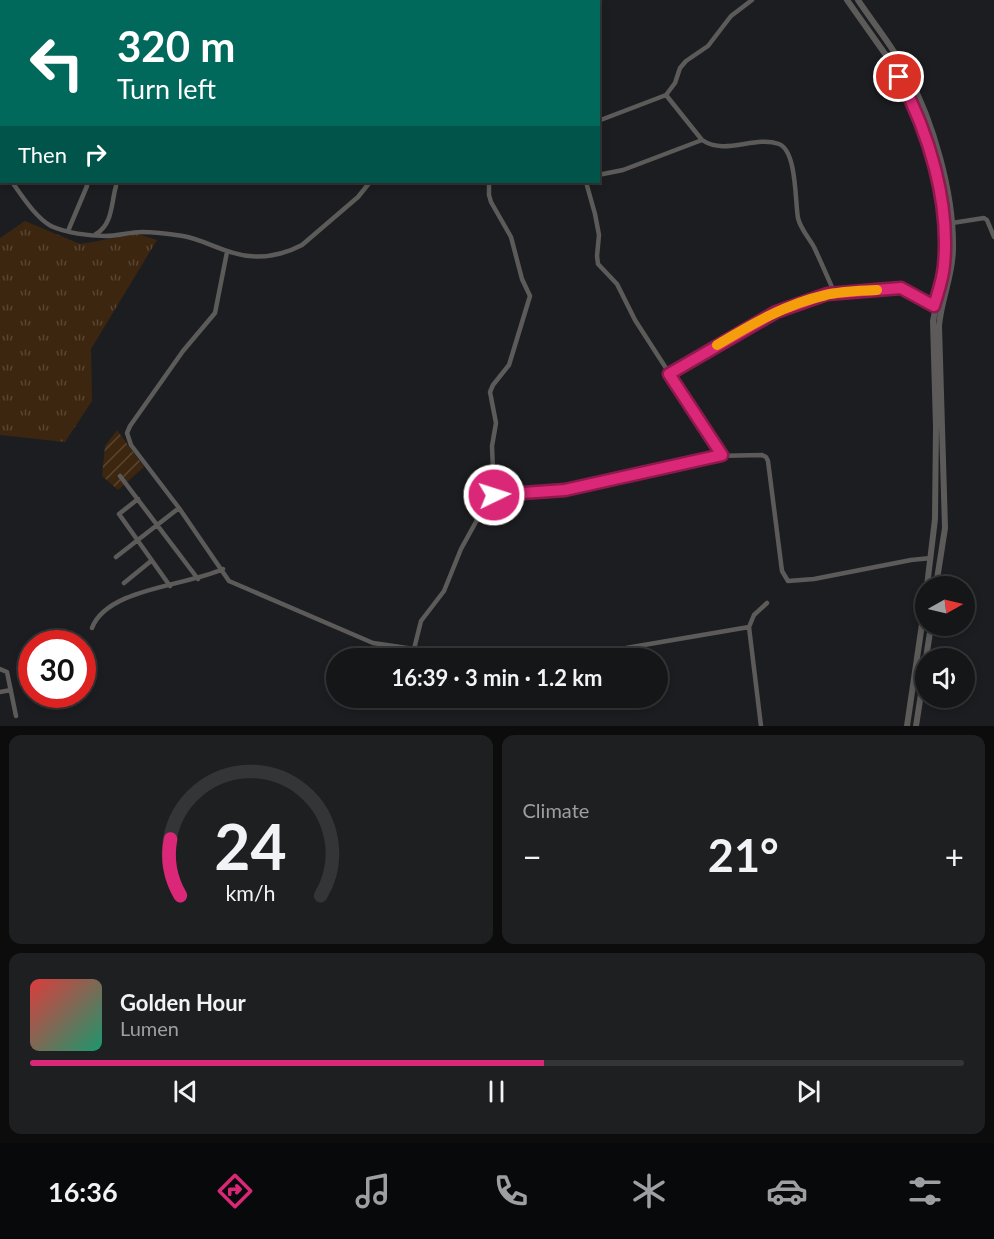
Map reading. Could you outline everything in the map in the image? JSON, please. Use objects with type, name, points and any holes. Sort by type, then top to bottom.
[{"type":"street","points":[[600,120],[666,95],[686,61],[708,46],[731,16],[752,0]]},
{"type":"street","points":[[848,0],[892,65],[909,97],[926,140],[938,186],[944,232],[944,266],[934,306],[935,519],[928,576]]},
{"type":"street","points":[[858,0],[896,55],[922,105],[938,153],[952,223],[951,270],[939,326],[945,528],[938,576]]},
{"type":"street","points":[[666,95],[702,140],[717,147],[762,142],[784,147],[789,156],[796,187],[798,220],[835,294]]},
{"type":"street","points":[[600,175],[623,170],[702,140]]},
{"type":"street","points":[[13,183],[45,221],[68,231],[107,236],[143,232],[185,237],[202,241],[227,252],[267,257],[302,245],[358,198],[370,183]]},
{"type":"street","points":[[68,231],[86,183]]},
{"type":"street","points":[[489,183],[491,202],[511,237],[522,279],[530,296],[509,365],[493,384],[490,392],[496,423],[492,446],[494,495]]},
{"type":"street","points":[[586,183],[595,214],[598,264],[617,284],[635,320],[722,455]]},
{"type":"street","points":[[94,235],[105,226],[116,186]]},
{"type":"street","points":[[952,223],[984,218],[994,237]]},
{"type":"street","points":[[227,252],[215,314],[183,351],[130,426],[127,433],[131,445],[223,569],[229,581],[366,641],[408,648]]},
{"type":"street","points":[[669,374],[776,312],[835,294],[901,288],[941,310]]},
{"type":"street","points":[[414,648],[421,621],[444,591],[461,549],[488,500],[494,495],[565,490],[722,455],[766,457],[783,571],[788,581],[813,579],[931,558]]},
{"type":"street","points":[[120,476],[198,579]]},
{"type":"street","points":[[138,499],[119,513],[170,586]]},
{"type":"street","points":[[116,557],[179,508]]},
{"type":"street","points":[[124,583],[152,561]]},
{"type":"street","points":[[92,628],[97,618],[109,606],[130,597],[198,579],[223,569]]},
{"type":"street","points":[[760,726],[750,627],[754,615],[767,603]]},
{"type":"street","points":[[626,648],[750,627]]},
{"type":"street","points":[[907,726],[920,636]]},
{"type":"street","points":[[0,669],[7,672],[16,716]]},
{"type":"street","points":[[0,692],[11,690]]},
{"type":"street","points":[[916,726],[919,708]]},
{"type":"green space","points":[[25,221],[80,244],[138,234],[157,240],[91,349],[92,401],[65,442],[0,435],[0,238]]},
{"type":"green space","points":[[117,430],[144,467],[118,490],[102,476],[105,446]]},
{"type":"slow traffic","points":[[717,345],[776,312],[827,294],[877,290]]},
{"type":"route","points":[[494,495],[565,490],[722,455],[669,374],[776,312],[827,294],[901,288],[934,306],[944,266],[944,232],[938,186],[926,140],[913,105],[899,77]]}]
